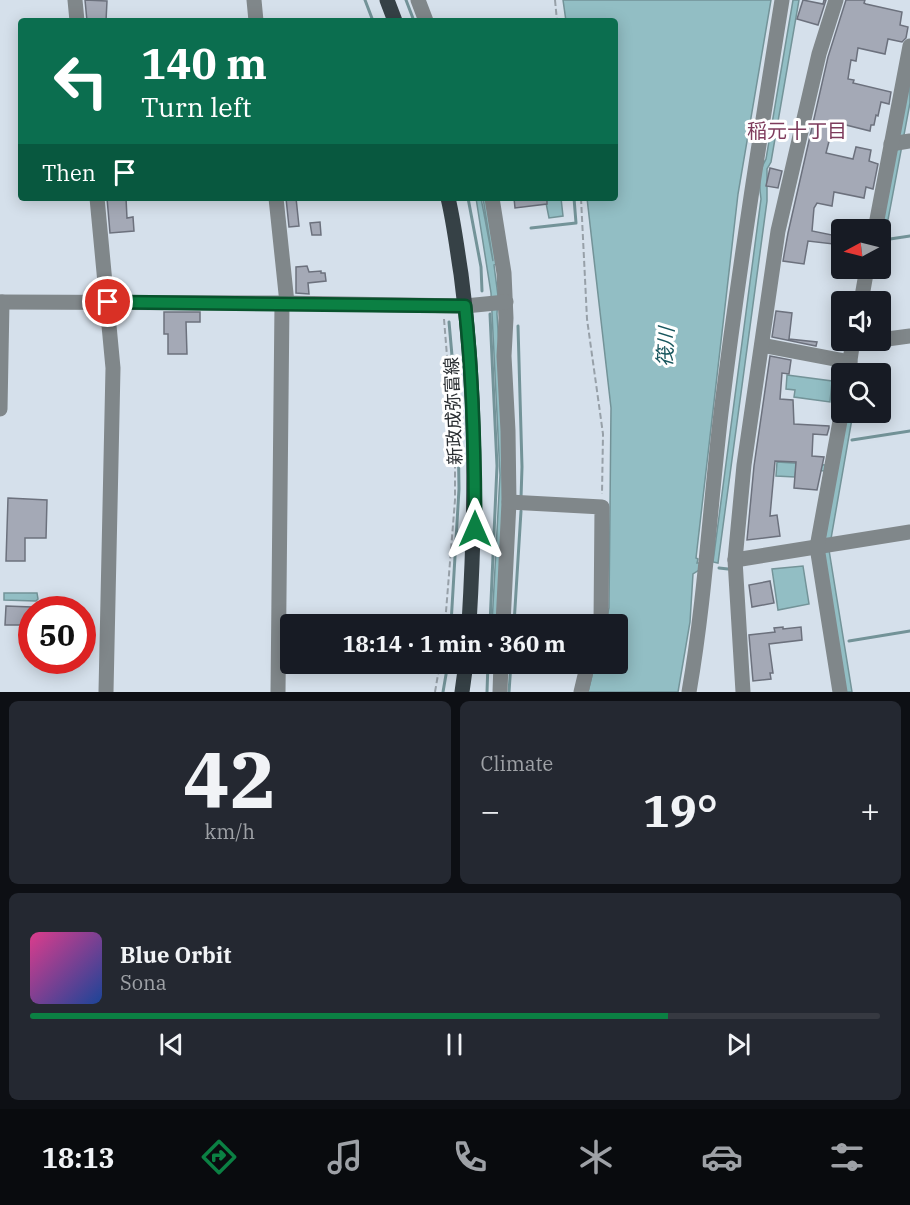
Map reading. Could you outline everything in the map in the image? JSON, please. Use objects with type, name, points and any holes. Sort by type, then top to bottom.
[{"type":"main road","points":[[387,0],[394,18]]},
{"type":"main road","name":"新政成弥富線","points":[[448,201],[457,306],[472,369],[475,529],[470,614]]},
{"type":"main road","points":[[462,692],[464,674]]},
{"type":"street","points":[[75,0],[77,18]]},
{"type":"street","points":[[254,0],[256,18]]},
{"type":"street","points":[[418,0],[425,18]]},
{"type":"street","points":[[689,692],[723,400],[748,214],[782,0]]},
{"type":"street","points":[[743,692],[735,560],[744,465],[778,231],[819,54],[836,0]]},
{"type":"street","points":[[878,219],[900,143],[910,46]]},
{"type":"street","points":[[97,201],[113,368],[106,692]]},
{"type":"street","points":[[276,201],[284,303],[278,692]]},
{"type":"street","points":[[492,201],[504,273],[499,303],[508,431],[509,502],[503,614]]},
{"type":"street","points":[[0,409],[1,302],[457,306],[499,303]]},
{"type":"street","points":[[891,338],[910,336]]},
{"type":"street","points":[[762,345],[831,363]]},
{"type":"street","points":[[840,423],[824,546],[840,692]]},
{"type":"street","points":[[509,502],[602,507],[601,614]]},
{"type":"street","points":[[735,560],[910,532]]},
{"type":"street","points":[[500,692],[501,674]]},
{"type":"street","points":[[581,692],[585,674]]},
{"type":"path","points":[[555,0],[557,18]]},
{"type":"path","points":[[581,201],[587,319],[603,434],[602,507]]},
{"type":"path","points":[[446,614],[455,500],[455,455],[448,358],[443,325],[457,306]]},
{"type":"path","points":[[435,692],[438,674]]},
{"type":"water","name":"筏川","points":[[563,0],[771,0],[738,194],[696,558],[697,563],[700,563],[699,570],[693,574],[690,622],[678,692],[588,692],[592,674],[628,674],[628,614],[608,614],[611,408],[587,201],[618,201],[618,18],[566,18]]},
{"type":"water","points":[[793,0],[799,0],[771,162],[767,169],[767,201],[718,563],[713,562],[761,199],[761,173],[766,159]]},
{"type":"water","points":[[910,72],[910,103],[888,219],[882,219]]},
{"type":"water","points":[[476,201],[482,201],[493,261],[483,201],[486,201],[497,264],[494,265],[498,296],[497,314],[506,460],[498,614],[493,614],[500,475],[491,293]]},
{"type":"water","points":[[546,201],[561,201],[563,216],[549,218]]},
{"type":"water","points":[[787,375],[831,381],[830,402],[794,397],[795,390],[786,389]]},
{"type":"water","points":[[844,423],[851,423],[829,550],[852,692],[846,692],[823,550]]},
{"type":"water","points":[[777,462],[825,465],[825,471],[796,469],[795,477],[776,476]]},
{"type":"water","points":[[803,566],[809,604],[778,610],[772,569]]},
{"type":"water","points":[[4,593],[37,593],[38,596],[18,596],[18,600],[4,600]]},
{"type":"building","points":[[85,0],[107,1],[106,18],[87,18]]},
{"type":"building","points":[[803,0],[823,4],[826,0],[818,25],[797,19]]},
{"type":"building","points":[[846,0],[865,0],[866,4],[902,12],[900,25],[908,27],[906,38],[902,42],[888,39],[885,54],[858,48],[856,61],[851,60],[848,79],[854,80],[853,83],[891,92],[889,104],[881,102],[878,116],[876,115],[870,131],[834,122],[826,153],[853,159],[856,147],[871,150],[869,161],[878,164],[873,189],[866,187],[864,198],[834,192],[832,206],[817,203],[814,208],[812,231],[831,235],[831,244],[808,241],[804,264],[783,261],[788,233],[828,57]]},
{"type":"building","points":[[770,168],[782,171],[778,188],[766,186]]},
{"type":"building","points":[[107,201],[126,201],[127,218],[133,217],[134,231],[110,233]]},
{"type":"building","points":[[286,201],[296,201],[299,226],[289,227]]},
{"type":"building","points":[[514,201],[547,201],[547,204],[515,208]]},
{"type":"building","points":[[320,222],[321,235],[312,235],[310,223]]},
{"type":"building","points":[[307,266],[309,272],[325,273],[326,281],[308,283],[309,294],[296,293],[296,267]]},
{"type":"building","points":[[776,311],[792,313],[789,339],[817,342],[816,346],[772,337]]},
{"type":"building","points":[[164,312],[200,312],[200,322],[186,322],[187,354],[168,354],[168,334],[164,334]]},
{"type":"building","points":[[770,356],[791,360],[789,374],[782,373],[780,399],[793,400],[794,424],[829,426],[829,428],[827,435],[813,434],[812,456],[824,457],[817,490],[794,488],[796,462],[775,461],[770,516],[777,515],[780,536],[747,540],[754,466]]},
{"type":"building","points":[[8,498],[47,500],[46,538],[25,538],[25,561],[6,561]]},
{"type":"building","points":[[770,581],[774,603],[752,607],[749,585]]},
{"type":"building","points":[[6,606],[18,606],[18,625],[5,625]]},
{"type":"building","points":[[783,627],[783,629],[801,627],[802,640],[769,644],[773,673],[770,673],[771,679],[753,681],[749,635],[775,632],[774,628]]},
{"type":"waterway","points":[[365,0],[372,18]]},
{"type":"waterway","points":[[406,0],[413,18]]},
{"type":"waterway","points":[[469,201],[481,267],[482,291]]},
{"type":"waterway","points":[[531,228],[576,223],[574,201]]},
{"type":"waterway","points":[[891,239],[910,236]]},
{"type":"waterway","points":[[490,314],[497,466],[490,614]]},
{"type":"waterway","points":[[449,322],[458,423],[459,489],[452,614]]},
{"type":"waterway","points":[[518,326],[521,498]]},
{"type":"waterway","points":[[852,440],[910,431]]},
{"type":"waterway","points":[[515,614],[521,511]]},
{"type":"waterway","points":[[719,568],[728,569]]},
{"type":"waterway","points":[[849,641],[910,631]]},
{"type":"waterway","points":[[443,692],[446,674]]},
{"type":"waterway","points":[[487,692],[488,674]]},
{"type":"waterway","points":[[509,692],[510,674]]},
{"type":"district","name":"稲元十丁目","points":[[797,130]]},
{"type":"route","points":[[108,302],[465,306],[472,369],[475,529]]}]
